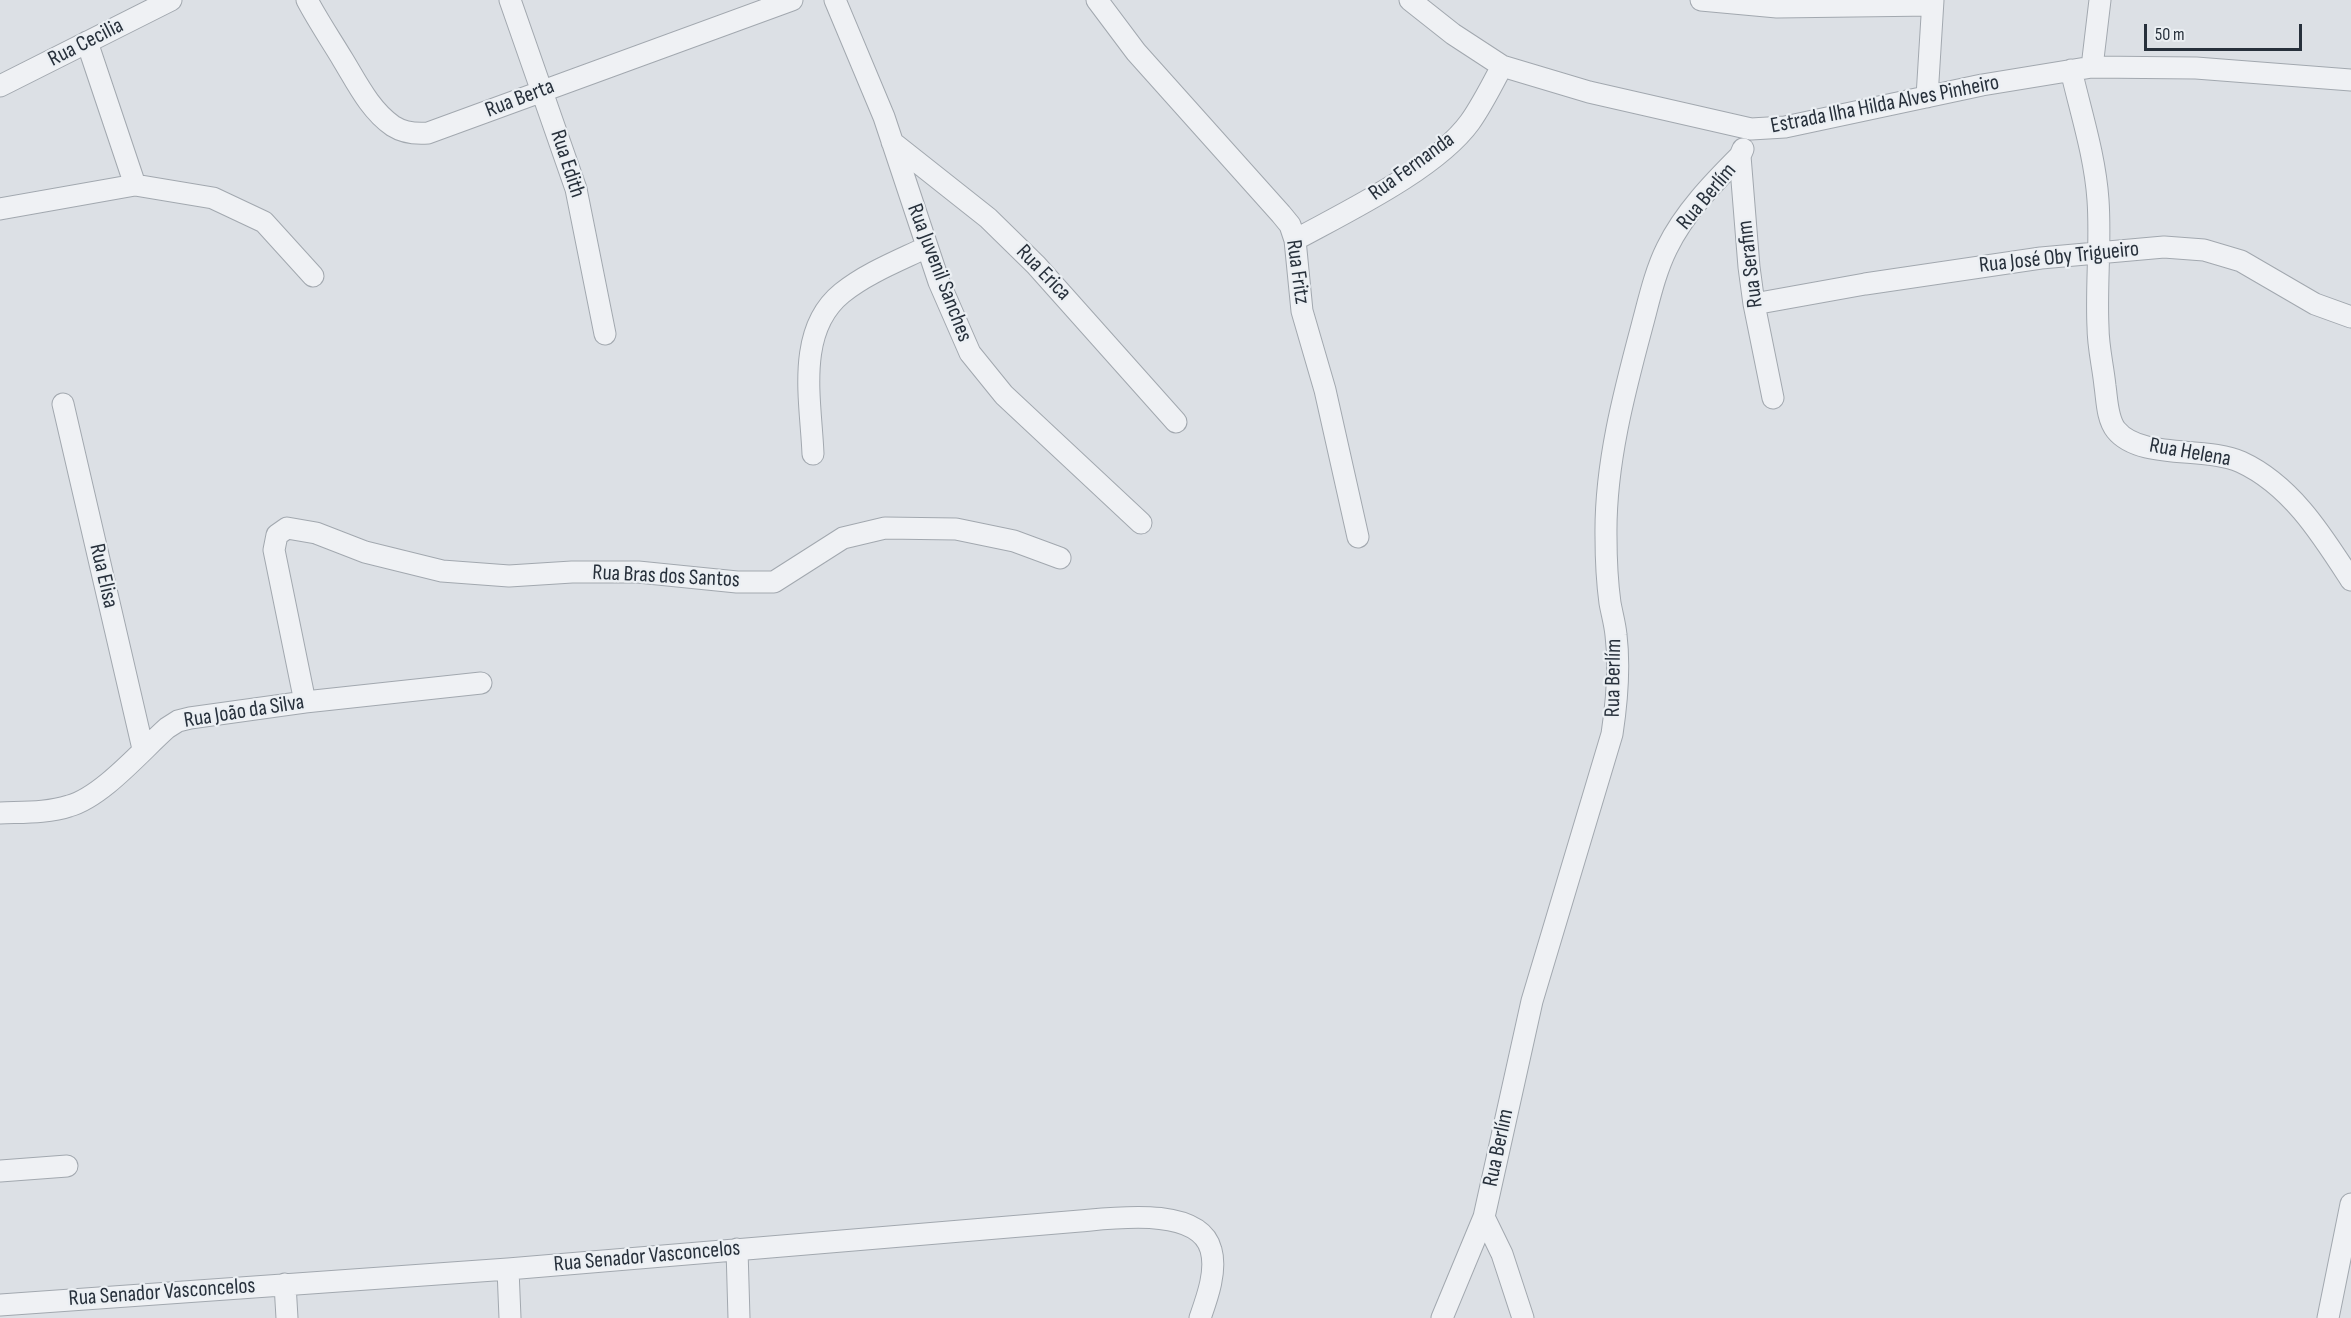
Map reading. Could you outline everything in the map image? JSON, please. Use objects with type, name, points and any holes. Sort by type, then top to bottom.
[{"type":"street","name":"Rua Cecilia","points":[[0,86],[171,0]]},
{"type":"street","name":"Rua Berta","points":[[307,0],[359,88],[384,118],[394,127],[408,133],[428,134],[542,90],[792,0]]},
{"type":"street","name":"Rua Edith","points":[[510,0],[578,197],[605,334]]},
{"type":"street","name":"Rua Juvenil Sanches","points":[[835,0],[884,117],[927,247],[964,342],[978,365],[1004,395],[1141,523]]},
{"type":"street","name":"Rua Fritz","points":[[1097,0],[1136,52],[1290,225],[1295,240],[1302,311],[1325,390],[1358,537]]},
{"type":"street","name":"Estrada Ilha Hilda Alves Pinheiro","points":[[1410,0],[1453,34],[1502,66],[1589,92],[1751,129],[1785,127],[1982,85],[2092,67],[2196,68],[2351,80]]},
{"type":"street","points":[[1701,0],[1777,4],[1932,2],[1928,97]]},
{"type":"street","points":[[2092,67],[2100,0]]},
{"type":"street","points":[[87,42],[135,185]]},
{"type":"street","name":"Rua Fernanda","points":[[1295,240],[1367,201],[1442,151],[1469,123],[1502,66]]},
{"type":"street","points":[[2071,70],[2091,154],[2098,200],[2097,252]]},
{"type":"street","name":"Rua Serafim","points":[[1751,129],[1740,156],[1755,304],[1773,398]]},
{"type":"street","name":"Rua Erica","points":[[892,142],[988,218],[1036,265],[1176,422]]},
{"type":"street","name":"Rua Berlím","points":[[1442,1318],[1484,1217],[1532,1001],[1612,734],[1617,698],[1618,662],[1616,633],[1610,603],[1607,507],[1610,470],[1632,362],[1667,248],[1691,209],[1740,156]]},
{"type":"street","points":[[0,209],[135,185],[213,198],[264,222],[313,276]]},
{"type":"street","points":[[813,454],[809,363],[811,347],[823,314],[833,302],[856,283],[927,247]]},
{"type":"street","name":"Rua José Oby Trigueiro","points":[[1755,304],[1865,284],[2041,258],[2164,247],[2204,250],[2241,261],[2315,304],[2351,317]]},
{"type":"street","name":"Rua Helena","points":[[2097,252],[2098,329],[2107,403],[2113,425],[2121,435],[2136,443],[2155,448],[2232,458],[2270,478],[2308,519],[2351,580]]},
{"type":"street","name":"Rua Elisa","points":[[63,404],[143,749]]},
{"type":"street","name":"Rua Bras dos Santos","points":[[305,702],[274,550],[276,535],[287,528],[316,533],[365,552],[442,571],[509,576],[638,572],[737,582],[774,582],[843,538],[885,528],[956,528],[1014,541],[1060,558]]},
{"type":"street","name":"Rua João da Silva","points":[[0,813],[54,810],[84,801],[98,792],[143,749],[178,721],[305,702],[481,683]]},
{"type":"street","points":[[0,1171],[67,1166]]},
{"type":"street","points":[[2328,1318],[2351,1204]]},
{"type":"street","points":[[1484,1217],[1502,1254],[1523,1318]]},
{"type":"street","name":"Rua Senador Vasconcelos","points":[[0,1305],[52,1309],[285,1284],[508,1269],[1101,1219],[1168,1219],[1182,1222],[1203,1234],[1212,1252],[1210,1280],[1200,1318]]},
{"type":"street","points":[[737,1249],[740,1318]]},
{"type":"street","points":[[508,1269],[510,1318]]},
{"type":"street","points":[[285,1284],[286,1318]]}]
